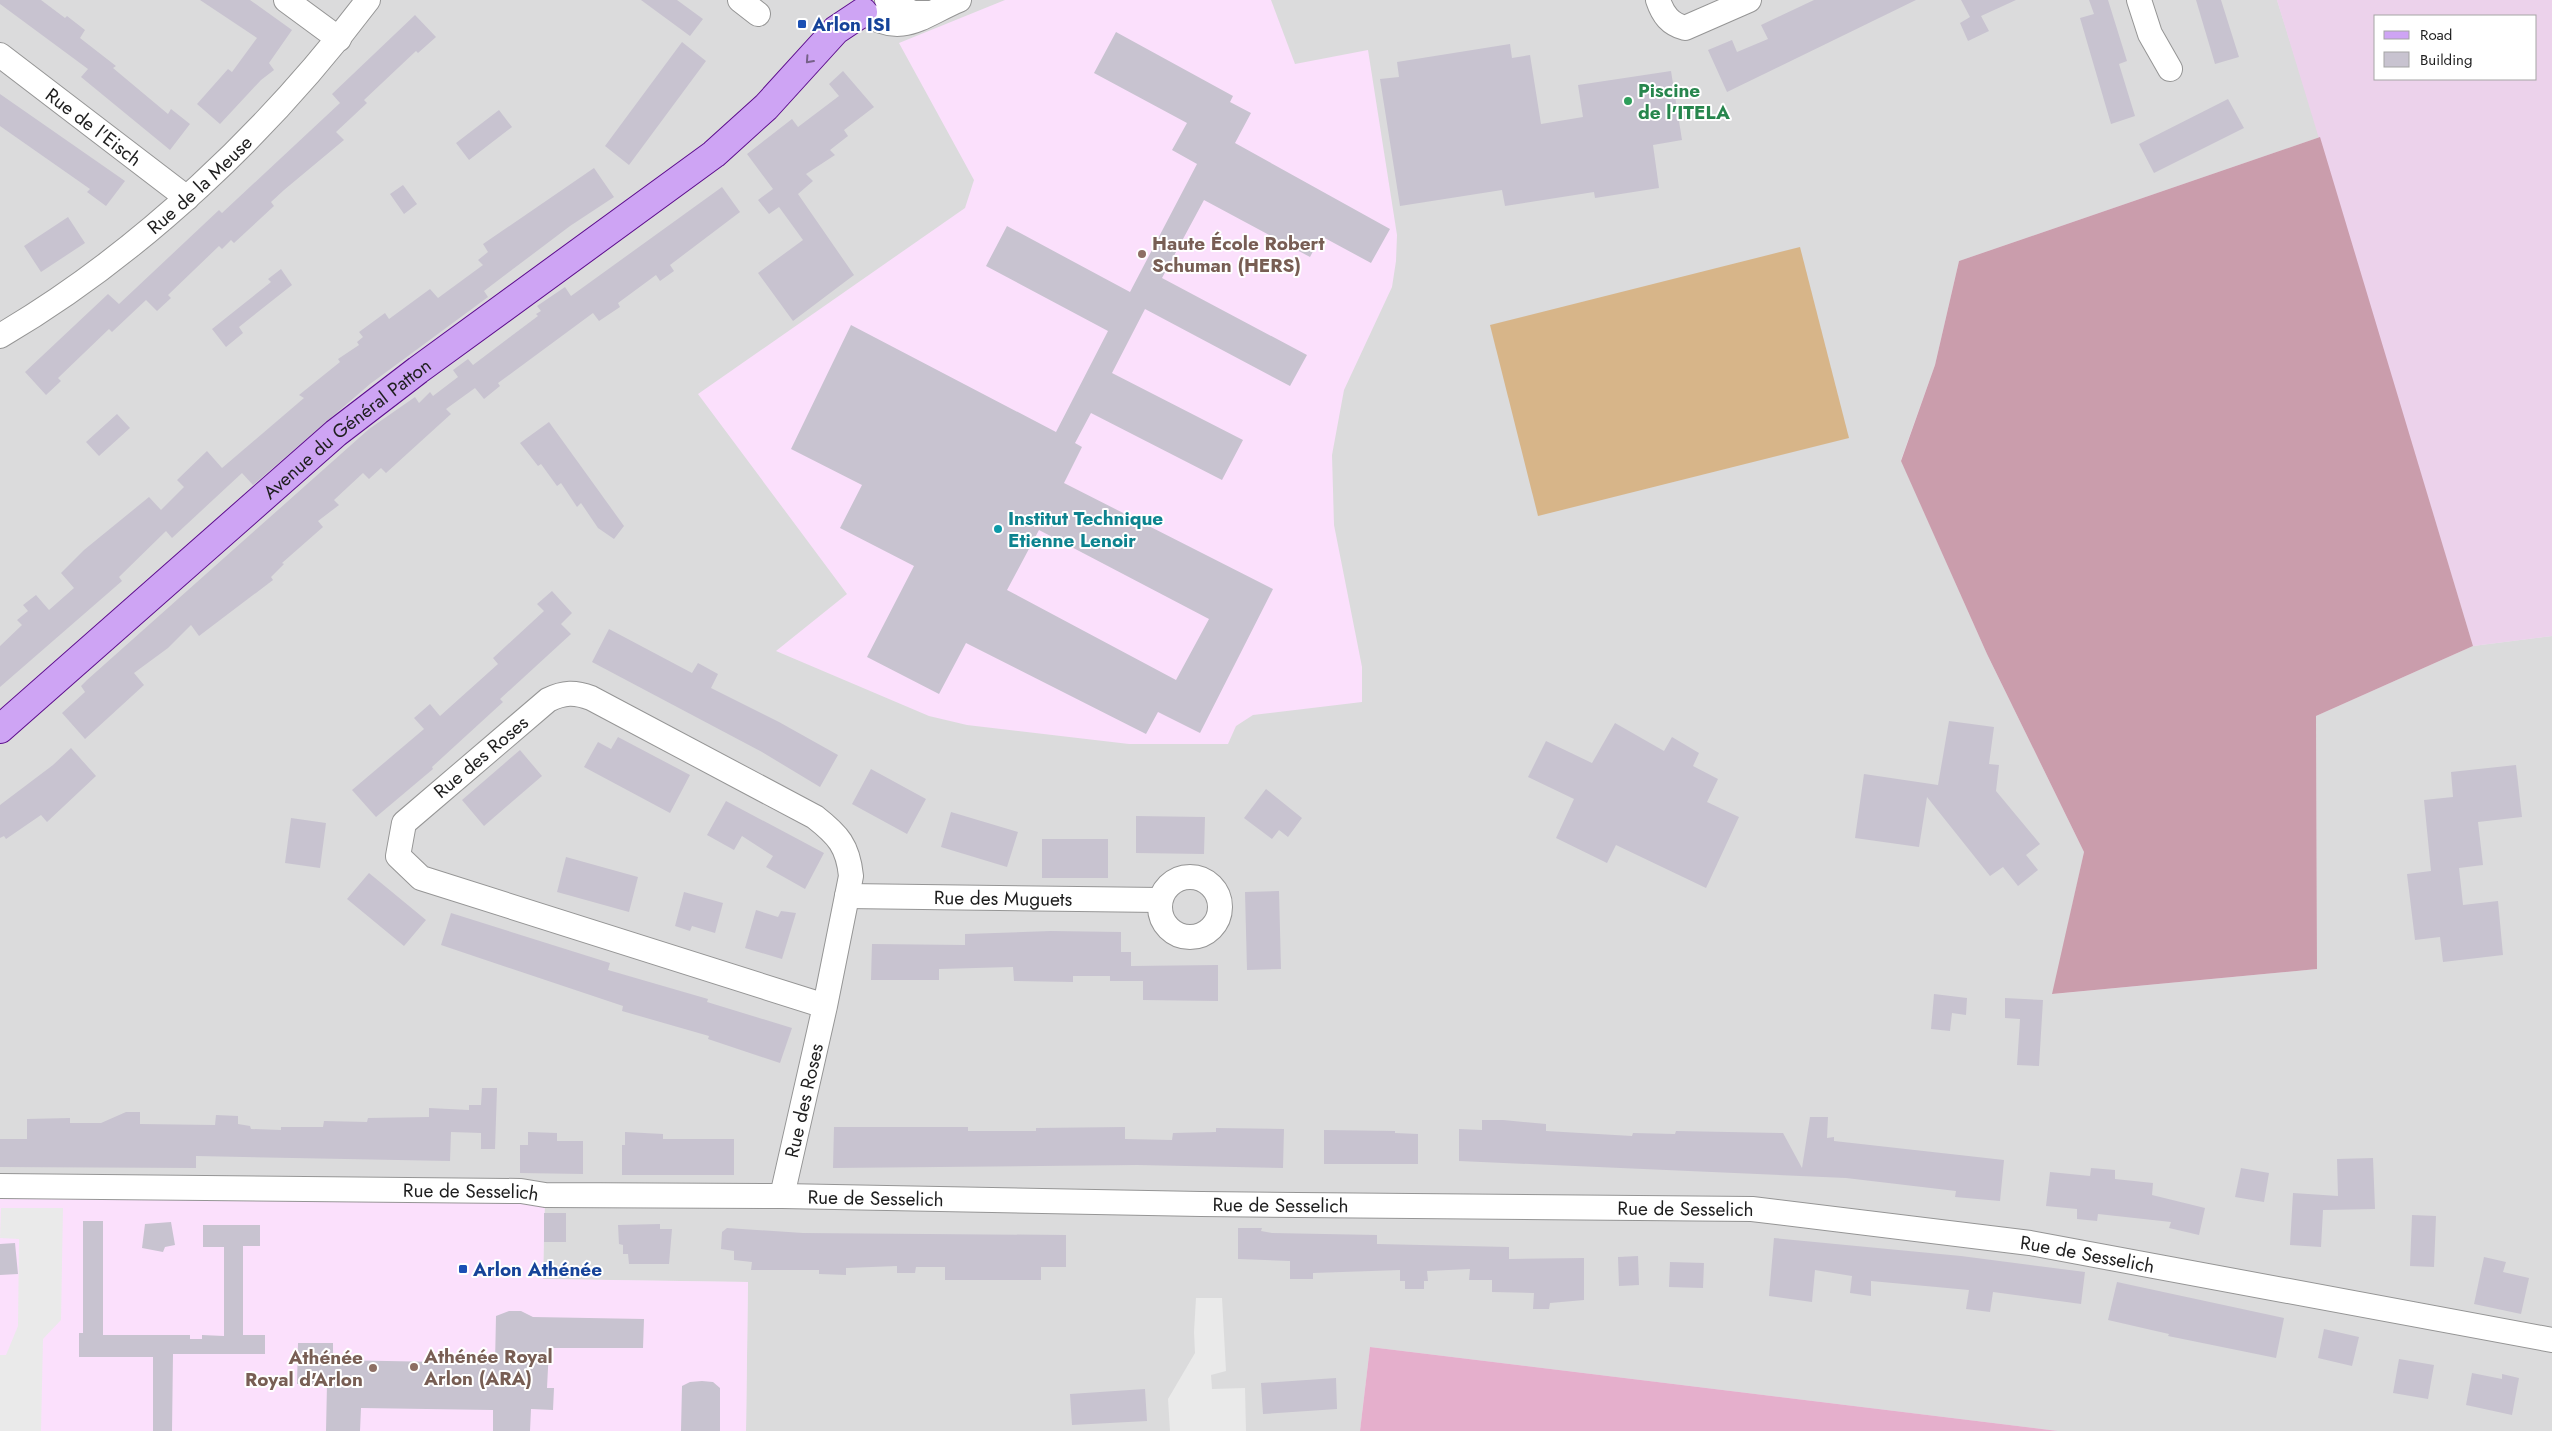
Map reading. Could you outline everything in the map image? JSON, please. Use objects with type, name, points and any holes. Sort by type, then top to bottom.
[{"type":"main road","name":"Avenue du Général Patton","points":[[0,729],[336,433],[418,370],[714,154],[759,131],[796,102],[849,42],[868,6]]},
{"type":"street","points":[[286,0],[339,39]]},
{"type":"street","name":"Rue de la Meuse","points":[[2,332],[47,307],[117,256],[187,198],[287,97],[339,39],[368,0]]},
{"type":"street","points":[[887,0],[911,12],[930,13]]},
{"type":"street","points":[[868,6],[878,22],[896,26],[913,21],[959,0]]},
{"type":"street","points":[[1658,0],[1663,14],[1675,26],[1686,28],[1749,0]]},
{"type":"street","points":[[2139,0],[2150,34],[2170,69]]},
{"type":"street","name":"Rue de l'Eisch","points":[[0,55],[187,198]]},
{"type":"street","name":"Rue des Roses","points":[[782,1196],[825,1006],[850,876],[849,860],[836,834],[815,817],[580,694],[560,694],[548,700],[404,822],[398,856],[420,878],[825,1006]]},
{"type":"street","name":"Rue des Muguets","points":[[847,896],[1160,900]]},
{"type":"street","name":"Rue de Sesselich","points":[[0,1186],[521,1191],[544,1195],[782,1196],[1201,1204],[1752,1209],[2030,1243],[2552,1340]]},
{"type":"shaded area","points":[[0,0],[2277,0],[2320,137],[1959,261],[1935,365],[1901,460],[1987,654],[2084,852],[2053,994],[2317,969],[2316,716],[2473,646],[2552,636],[2552,1431],[2058,1431],[1370,1347],[1360,1431],[746,1431],[748,1282],[543,1279],[545,1195],[0,1186]]},
{"type":"shaded area","points":[[1005,0],[1271,0],[1295,64],[1368,50],[1397,235],[1396,261],[1392,287],[1344,390],[1332,455],[1334,525],[1362,667],[1362,702],[1253,715],[1236,726],[1228,744],[1129,744],[967,725],[929,716],[776,651],[847,594],[698,394],[965,208],[974,180],[899,43]]},
{"type":"shaded area","points":[[2277,0],[2552,0],[2552,636],[2473,646]]},
{"type":"shaded area","points":[[2320,137],[2473,646],[2316,716],[2317,969],[2052,994],[2084,852],[1987,654],[1901,461],[1935,365],[1959,261]]},
{"type":"shaded area","points":[[1800,247],[1849,438],[1538,516],[1490,325]]},
{"type":"shaded area","name":"Athénée Royal d'Arlon","points":[[0,1186],[545,1195],[543,1279],[748,1282],[746,1431],[0,1431]]},
{"type":"shaded area","points":[[1,1208],[63,1208],[61,1320],[43,1339],[41,1431],[0,1431],[0,1355],[6,1355],[18,1326],[19,1239],[0,1238]]},
{"type":"shaded area","points":[[1196,1298],[1222,1298],[1226,1371],[1211,1375],[1212,1389],[1245,1388],[1246,1431],[1170,1431],[1168,1399],[1195,1353]]},
{"type":"shaded area","points":[[1370,1347],[2058,1431],[1360,1431]]},
{"type":"building","points":[[0,0],[41,0],[65,18],[67,16],[85,30],[80,38],[116,66],[113,68],[168,114],[171,109],[190,124],[170,150],[81,77],[88,69],[0,4]]},
{"type":"building","points":[[200,0],[250,0],[292,30],[269,63],[274,70],[261,80],[220,124],[197,104],[228,69],[232,72],[257,38]]},
{"type":"building","points":[[641,0],[677,0],[703,19],[690,36]]},
{"type":"building","points":[[1814,0],[1916,0],[1727,92],[1708,50],[1732,40],[1737,52],[1768,39],[1761,25]]},
{"type":"building","points":[[1961,0],[2016,0],[1981,16],[1989,31],[1968,41],[1960,23],[1970,17]]},
{"type":"building","points":[[2089,0],[2108,0],[2127,61],[2119,64],[2135,116],[2111,124],[2080,18],[2094,14]]},
{"type":"building","points":[[2196,0],[2221,0],[2239,57],[2215,64]]},
{"type":"building","points":[[415,15],[436,37],[418,53],[416,51],[364,100],[367,103],[336,132],[344,140],[271,202],[274,206],[234,243],[231,240],[222,249],[219,246],[168,295],[171,298],[157,311],[146,300],[112,332],[109,329],[58,378],[61,381],[46,395],[25,372],[108,294],[119,304],[219,210],[222,213],[340,103],[332,94]]},
{"type":"building","name":"Institut Technique Etienne Lenoir","points":[[1116,32],[1233,96],[1230,102],[1251,113],[1235,143],[1390,229],[1371,263],[1321,236],[1310,257],[1204,200],[1162,278],[1307,355],[1290,386],[1145,309],[1112,373],[1243,440],[1222,480],[1091,413],[1075,443],[1082,447],[1064,483],[1273,589],[1200,733],[1158,712],[1146,734],[966,643],[939,694],[867,657],[914,566],[840,528],[862,485],[791,449],[851,325],[1056,432],[1108,331],[986,266],[1007,226],[1130,292],[1197,164],[1172,150],[1187,123],[1094,73]],"holes":[[[1039,530],[1209,619],[1176,680],[1007,590]]]},
{"type":"building","points":[[682,42],[706,61],[629,165],[605,146]]},
{"type":"building","points":[[1510,44],[1512,58],[1530,55],[1541,124],[1583,117],[1578,85],[1671,71],[1682,140],[1653,145],[1659,188],[1595,198],[1594,192],[1505,206],[1502,190],[1400,206],[1380,79],[1399,77],[1397,62]]},
{"type":"building","points":[[843,71],[874,107],[844,130],[848,136],[830,150],[835,155],[806,174],[813,181],[798,194],[854,275],[793,321],[758,273],[803,240],[779,207],[769,214],[758,200],[773,189],[747,154],[792,119],[798,127],[839,96],[829,84]]},
{"type":"building","points":[[0,94],[125,181],[106,206],[87,192],[90,189],[0,126]]},
{"type":"building","points":[[2228,99],[2244,128],[2154,173],[2139,144]]},
{"type":"building","points":[[499,110],[512,127],[469,160],[456,143]]},
{"type":"building","points":[[594,168],[614,197],[570,226],[484,291],[488,297],[370,384],[253,485],[242,473],[172,538],[166,531],[119,577],[122,581],[0,687],[0,646],[22,625],[17,620],[28,611],[23,605],[36,595],[49,610],[74,588],[61,573],[84,550],[149,497],[161,510],[184,487],[177,480],[207,451],[222,468],[304,398],[299,395],[340,362],[338,359],[359,345],[357,342],[363,337],[359,332],[385,313],[389,319],[430,289],[438,298],[483,265],[478,260],[488,252],[483,244]]},
{"type":"building","points":[[403,185],[417,204],[404,214],[390,194]]},
{"type":"building","points":[[722,187],[740,212],[670,265],[674,271],[660,281],[656,275],[618,303],[620,307],[599,321],[593,313],[498,383],[500,386],[484,399],[475,388],[446,409],[451,414],[386,473],[381,468],[369,479],[363,473],[334,500],[339,505],[318,521],[323,527],[282,563],[284,564],[271,577],[273,580],[199,636],[191,625],[168,648],[134,673],[144,685],[85,739],[62,713],[85,692],[81,686],[87,680],[369,429],[415,397],[419,403],[430,392],[433,396],[458,377],[453,370],[468,359],[473,365],[538,316],[536,314],[541,311],[537,306],[565,287],[571,296]]},
{"type":"building","points":[[68,217],[85,243],[41,272],[24,246]]},
{"type":"building","points":[[281,269],[292,285],[239,327],[243,333],[226,347],[212,329],[271,282],[268,279]]},
{"type":"building","points":[[117,414],[130,428],[99,456],[86,442]]},
{"type":"building","points":[[549,422],[624,526],[614,539],[598,528],[581,503],[577,507],[561,483],[557,486],[541,464],[538,466],[520,443]]},
{"type":"building","points":[[552,591],[572,613],[561,624],[571,634],[500,699],[503,702],[432,767],[433,769],[376,817],[352,790],[424,729],[414,718],[430,704],[440,716],[498,664],[493,658],[544,611],[537,604]]},
{"type":"building","points":[[609,629],[692,673],[698,663],[718,674],[711,688],[779,722],[838,755],[820,787],[762,752],[592,662]]},
{"type":"building","points":[[1949,721],[1994,727],[1989,764],[1999,765],[1996,791],[2040,844],[2026,855],[2038,870],[2018,886],[2003,867],[1990,876],[1927,797],[1919,847],[1855,838],[1864,774],[1938,785]]},
{"type":"building","points":[[1615,723],[1664,751],[1672,737],[1699,753],[1693,766],[1718,779],[1707,802],[1739,817],[1706,888],[1616,845],[1607,863],[1556,838],[1574,799],[1528,777],[1546,741],[1592,763]]},
{"type":"building","points":[[618,737],[690,775],[670,813],[584,767],[598,742],[611,749]]},
{"type":"building","points":[[71,748],[96,776],[47,822],[41,815],[6,839],[4,836],[0,838],[0,805],[53,765]]},
{"type":"building","points":[[520,750],[542,776],[484,826],[462,800]]},
{"type":"building","points":[[2516,765],[2522,817],[2478,822],[2483,865],[2459,868],[2463,905],[2498,901],[2503,955],[2443,962],[2440,937],[2415,940],[2407,874],[2431,871],[2424,800],[2453,797],[2451,772]]},
{"type":"building","points":[[871,769],[926,799],[907,834],[852,804]]},
{"type":"building","points":[[1266,789],[1302,818],[1288,837],[1279,830],[1272,839],[1244,818]]},
{"type":"building","points":[[726,801],[824,853],[805,889],[766,867],[773,856],[742,836],[734,850],[707,835]]},
{"type":"building","points":[[951,812],[1018,832],[1007,867],[941,847]]},
{"type":"building","points":[[1136,816],[1205,817],[1204,854],[1136,853]]},
{"type":"building","points":[[291,818],[326,823],[320,868],[285,863]]},
{"type":"building","points":[[1042,839],[1108,839],[1108,878],[1042,878]]},
{"type":"building","points":[[566,857],[638,877],[629,912],[557,892]]},
{"type":"building","points":[[369,873],[426,920],[404,946],[347,899]]},
{"type":"building","points":[[1279,891],[1281,969],[1247,970],[1245,892]]},
{"type":"building","points":[[684,892],[723,903],[715,933],[692,926],[690,931],[675,926]]},
{"type":"building","points":[[756,910],[778,917],[781,911],[796,913],[782,959],[745,948]]},
{"type":"building","points":[[451,913],[610,963],[608,970],[708,999],[707,1002],[792,1028],[780,1063],[708,1039],[709,1036],[622,1011],[623,1006],[441,945]]},
{"type":"building","points":[[1051,931],[1121,932],[1121,952],[1131,952],[1131,966],[1218,965],[1218,1001],[1143,1000],[1143,981],[1110,981],[1110,976],[1073,976],[1073,982],[1014,981],[1013,967],[939,969],[939,980],[871,980],[872,944],[965,945],[965,934]]},
{"type":"building","points":[[1934,994],[1967,998],[1966,1015],[1952,1013],[1950,1031],[1931,1029]]},
{"type":"building","points":[[2005,998],[2043,1000],[2039,1066],[2017,1065],[2020,1019],[2005,1018]]},
{"type":"building","points":[[482,1088],[497,1088],[495,1149],[481,1149],[481,1133],[451,1132],[450,1161],[196,1156],[196,1168],[0,1167],[0,1139],[27,1139],[27,1119],[70,1118],[70,1123],[101,1123],[126,1112],[140,1112],[140,1124],[215,1125],[216,1115],[238,1116],[238,1124],[250,1126],[251,1129],[281,1130],[281,1127],[323,1127],[324,1121],[367,1122],[368,1118],[429,1117],[429,1108],[469,1110],[469,1105],[481,1105]]},
{"type":"building","points":[[1810,1117],[1828,1117],[1827,1138],[1834,1137],[1834,1141],[2004,1160],[2000,1201],[1955,1197],[1956,1191],[1846,1178],[1459,1161],[1459,1129],[1482,1130],[1482,1120],[1503,1120],[1546,1124],[1546,1131],[1632,1136],[1633,1133],[1675,1134],[1676,1131],[1783,1133],[1802,1168]]},
{"type":"building","points":[[834,1127],[968,1127],[968,1131],[1036,1131],[1036,1128],[1125,1127],[1125,1139],[1172,1140],[1173,1133],[1216,1132],[1216,1128],[1284,1129],[1283,1168],[1137,1165],[833,1168]]},
{"type":"building","points":[[1324,1130],[1395,1131],[1395,1133],[1418,1134],[1418,1164],[1324,1164]]},
{"type":"building","points":[[528,1132],[557,1133],[557,1141],[583,1141],[583,1174],[520,1173],[520,1145],[528,1145]]},
{"type":"building","points":[[625,1132],[663,1134],[663,1139],[734,1139],[734,1175],[622,1175],[622,1145],[625,1145]]},
{"type":"building","points":[[2373,1158],[2375,1209],[2323,1210],[2321,1247],[2290,1245],[2293,1193],[2338,1196],[2337,1159]]},
{"type":"building","points":[[2091,1168],[2115,1170],[2115,1179],[2153,1183],[2152,1195],[2205,1208],[2199,1235],[2169,1228],[2171,1222],[2098,1214],[2097,1221],[2077,1219],[2077,1209],[2046,1206],[2050,1172],[2090,1176]]},
{"type":"building","points":[[2241,1168],[2269,1173],[2264,1202],[2235,1197]]},
{"type":"building","points":[[544,1213],[566,1213],[566,1242],[544,1242]]},
{"type":"building","points":[[2412,1215],[2436,1216],[2434,1267],[2410,1266]]},
{"type":"building","points":[[83,1221],[103,1221],[103,1335],[190,1335],[190,1339],[202,1339],[202,1335],[224,1336],[224,1247],[203,1247],[203,1225],[260,1225],[260,1246],[243,1246],[243,1335],[265,1335],[265,1354],[173,1354],[172,1431],[153,1431],[153,1357],[79,1357],[79,1333],[83,1333]]},
{"type":"building","points":[[171,1222],[175,1245],[165,1247],[163,1252],[142,1248],[145,1224]]},
{"type":"building","points":[[660,1224],[660,1229],[672,1229],[669,1264],[629,1264],[628,1254],[623,1254],[623,1245],[619,1244],[618,1225]]},
{"type":"building","points":[[727,1228],[803,1233],[1066,1235],[1066,1267],[1041,1267],[1041,1280],[945,1280],[945,1267],[916,1267],[915,1273],[897,1273],[897,1266],[846,1268],[846,1275],[819,1274],[819,1270],[751,1270],[752,1262],[734,1260],[734,1251],[721,1249],[722,1232]]},
{"type":"building","points":[[1238,1228],[1262,1228],[1261,1231],[1272,1233],[1377,1235],[1377,1244],[1509,1247],[1509,1259],[1584,1258],[1584,1300],[1550,1303],[1549,1309],[1533,1309],[1534,1293],[1492,1292],[1492,1280],[1469,1280],[1470,1269],[1427,1271],[1428,1281],[1424,1281],[1424,1289],[1405,1289],[1405,1281],[1400,1281],[1400,1270],[1313,1273],[1313,1279],[1290,1279],[1290,1261],[1238,1259]]},
{"type":"building","points":[[1774,1238],[1961,1256],[2085,1272],[2081,1304],[1993,1292],[1990,1312],[1966,1309],[1969,1290],[1871,1281],[1871,1296],[1850,1293],[1852,1276],[1815,1270],[1812,1302],[1769,1296]]},
{"type":"building","points":[[15,1243],[18,1274],[0,1275],[0,1244]]},
{"type":"building","points":[[1638,1256],[1639,1285],[1619,1286],[1618,1257]]},
{"type":"building","points":[[2484,1257],[2506,1262],[2503,1272],[2529,1278],[2521,1314],[2474,1304]]},
{"type":"building","points":[[1670,1262],[1704,1263],[1703,1288],[1669,1287]]},
{"type":"building","points":[[2117,1282],[2284,1318],[2276,1358],[2168,1336],[2169,1334],[2108,1320]]},
{"type":"building","name":"Athénée Royal Arlon (ARA)","points":[[509,1311],[521,1311],[533,1317],[644,1319],[643,1348],[549,1348],[547,1388],[554,1388],[553,1410],[531,1409],[530,1431],[493,1431],[493,1410],[361,1408],[360,1431],[326,1431],[327,1384],[297,1384],[298,1343],[333,1343],[333,1360],[495,1363],[496,1316]]},
{"type":"building","points":[[2324,1329],[2359,1337],[2352,1366],[2318,1358]]},
{"type":"building","points":[[2399,1359],[2434,1365],[2428,1399],[2393,1393]]},
{"type":"building","points":[[2472,1373],[2502,1379],[2502,1374],[2519,1378],[2512,1415],[2466,1405]]},
{"type":"building","points":[[1336,1378],[1337,1409],[1263,1414],[1261,1383]]},
{"type":"building","points":[[690,1382],[713,1382],[720,1388],[720,1431],[681,1431],[682,1386]]},
{"type":"building","points":[[1145,1389],[1147,1421],[1072,1425],[1070,1394]]},
{"type":"place","name":"Arlon ISI","points":[[802,24]]},
{"type":"place","name":"Piscine de l'ITELA","points":[[1628,101]]},
{"type":"place","name":"Haute École Robert Schuman (HERS)","points":[[1142,254]]},
{"type":"place","name":"Institut Technique Etienne Lenoir","points":[[998,529]]},
{"type":"place","name":"Arlon Athénée","points":[[463,1269]]},
{"type":"place","name":"Athénée Royal Arlon (ARA)","points":[[414,1367]]},
{"type":"place","name":"Athénée Royal d'Arlon","points":[[373,1368]]}]
